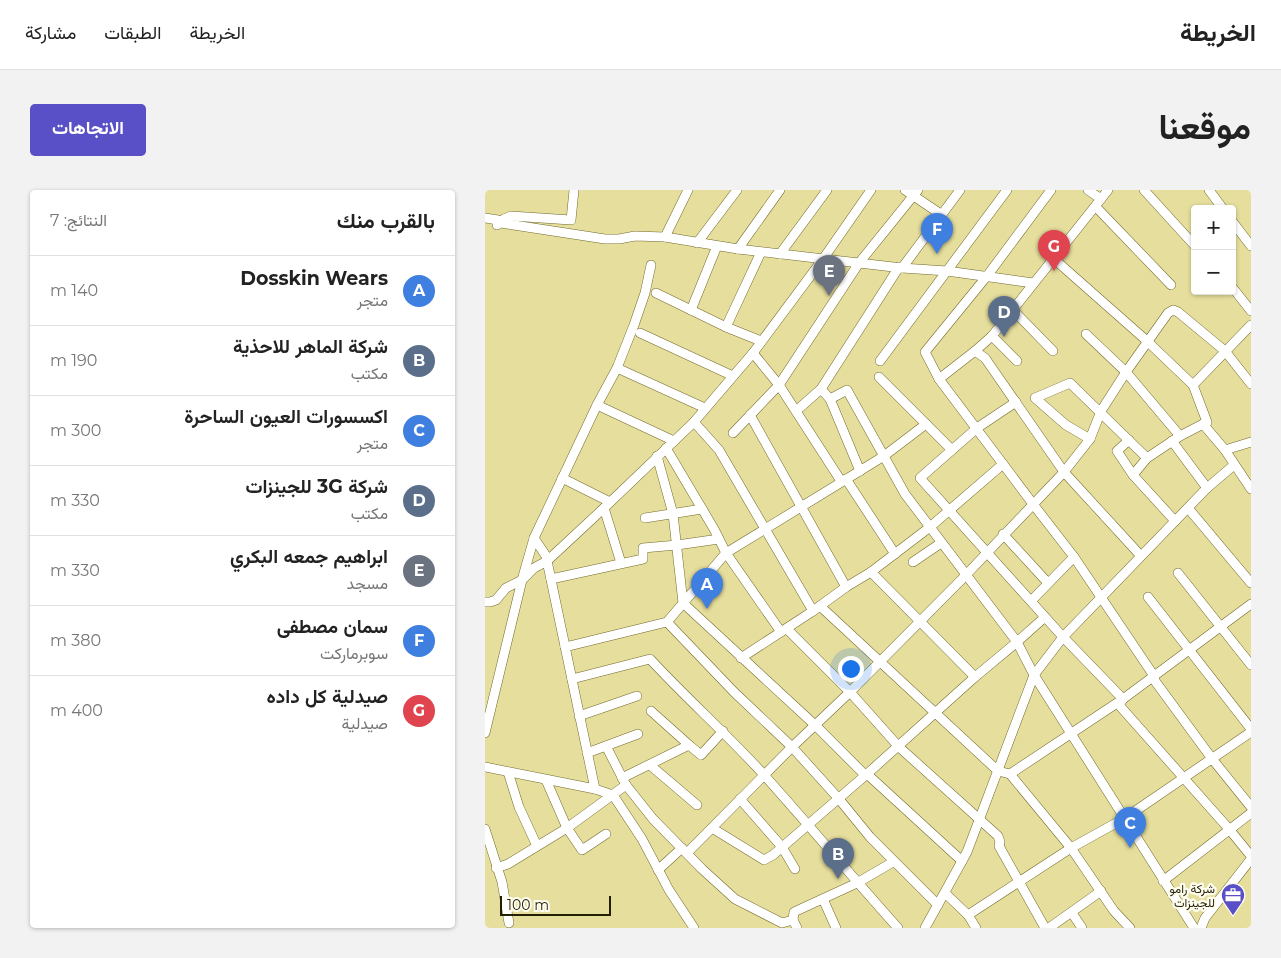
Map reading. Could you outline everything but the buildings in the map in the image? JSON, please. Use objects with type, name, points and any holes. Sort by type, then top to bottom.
[{"type":"street","points":[[485,224],[497,225],[511,216],[571,220],[574,190]]},
{"type":"street","points":[[665,237],[688,190]]},
{"type":"street","points":[[697,243],[737,190]]},
{"type":"street","points":[[738,249],[780,190]]},
{"type":"street","points":[[780,254],[827,190]]},
{"type":"street","points":[[485,602],[496,600],[506,588],[522,580],[534,568],[547,561],[693,422],[753,353],[823,259],[871,190]]},
{"type":"street","points":[[905,190],[916,193],[942,215]]},
{"type":"street","points":[[796,411],[821,389],[901,268],[961,190]]},
{"type":"street","points":[[880,361],[1007,190]]},
{"type":"street","points":[[1051,190],[987,276],[925,352],[939,378],[1074,557],[1155,681],[1213,760],[1251,807]]},
{"type":"street","points":[[1088,190],[1101,199]]},
{"type":"street","points":[[939,378],[992,336],[1108,190]]},
{"type":"street","points":[[1143,190],[1191,242]]},
{"type":"street","points":[[1209,190],[1220,205]]},
{"type":"street","points":[[733,434],[779,384],[859,263],[916,193]]},
{"type":"street","points":[[1096,207],[1171,285]]},
{"type":"street","points":[[485,218],[498,220],[501,223],[612,240],[635,236],[665,237],[761,252],[901,268],[947,271],[1033,283]]},
{"type":"street","points":[[1236,226],[1251,246]]},
{"type":"street","points":[[691,310],[717,246]]},
{"type":"street","points":[[726,327],[761,252]]},
{"type":"street","points":[[1053,258],[1147,341],[1193,385],[1207,422],[1180,436],[1147,458],[1133,475]]},
{"type":"street","points":[[485,733],[534,538],[597,405],[617,368],[643,301],[651,265]]},
{"type":"street","points":[[1236,292],[1251,311]]},
{"type":"street","points":[[656,293],[726,327],[761,341]]},
{"type":"street","points":[[1013,309],[1053,351]]},
{"type":"street","points":[[658,870],[685,851],[712,828],[920,622],[1064,472],[1090,439],[1101,411],[1147,341],[1169,313],[1173,310],[1225,351],[1251,384]]},
{"type":"street","points":[[1193,385],[1251,325]]},
{"type":"street","points":[[640,333],[733,376]]},
{"type":"street","points":[[1086,334],[1126,372],[1180,436]]},
{"type":"street","points":[[992,336],[1017,361]]},
{"type":"street","points":[[975,351],[985,358],[1064,472],[1141,556]]},
{"type":"street","points":[[753,353],[779,384],[895,554]]},
{"type":"street","points":[[617,368],[705,408]]},
{"type":"street","points":[[879,376],[951,450]]},
{"type":"street","points":[[1090,439],[1066,425],[1035,398],[1071,382],[1147,458]]},
{"type":"street","points":[[821,389],[830,399],[860,471]]},
{"type":"street","points":[[830,399],[847,390],[905,494],[1017,642],[1035,676],[1193,928]]},
{"type":"street","points":[[1015,402],[977,428],[921,478],[1063,637],[1123,699]]},
{"type":"street","points":[[597,405],[674,441]]},
{"type":"street","points":[[750,415],[846,587]]},
{"type":"street","points":[[693,422],[719,450],[765,529],[816,609],[880,661],[998,771],[1010,774],[1071,848],[1114,911],[1130,928]]},
{"type":"street","points":[[565,646],[667,622],[726,553],[884,456],[927,424]]},
{"type":"street","points":[[1203,424],[1225,450],[1251,489]]},
{"type":"street","points":[[1129,440],[1117,451],[1133,475],[1175,521]]},
{"type":"street","points":[[1171,442],[1207,488]]},
{"type":"street","points":[[1225,450],[1251,442]]},
{"type":"street","points":[[666,448],[726,553],[784,630],[849,692],[899,747],[998,836],[999,846],[1045,928]]},
{"type":"street","points":[[657,456],[673,514],[683,603],[863,773],[867,774],[962,861]]},
{"type":"street","points":[[741,658],[871,572],[930,528],[1003,464]]},
{"type":"street","points":[[925,928],[962,861],[1035,676],[1063,637],[1207,488],[1234,465]]},
{"type":"street","points":[[562,478],[607,505],[621,564]]},
{"type":"street","points":[[1188,508],[1251,583]]},
{"type":"street","points":[[645,518],[702,510]]},
{"type":"street","points":[[1003,534],[1048,584]]},
{"type":"street","points":[[534,538],[547,561],[595,789]]},
{"type":"street","points":[[551,579],[643,559],[643,548],[719,540]]},
{"type":"street","points":[[913,562],[941,543]]},
{"type":"street","points":[[1031,601],[1074,557]]},
{"type":"street","points":[[871,572],[975,677]]},
{"type":"street","points":[[1178,573],[1251,665]]},
{"type":"street","points":[[968,915],[1071,848],[1125,818],[1213,760],[1251,731],[1148,597]]},
{"type":"street","points":[[1010,774],[1123,699],[1251,604]]},
{"type":"street","points":[[712,828],[764,860],[773,855],[899,747],[975,677],[1045,617]]},
{"type":"street","points":[[667,622],[734,692],[792,747],[839,799],[870,838],[938,905]]},
{"type":"street","points":[[571,679],[650,659],[679,691],[723,731],[764,775],[898,928]]},
{"type":"street","points":[[579,716],[637,696]]},
{"type":"street","points":[[1123,699],[1119,705],[1229,828],[1251,857],[1205,918],[1201,928]]},
{"type":"street","points":[[651,711],[701,755],[723,731]]},
{"type":"street","points":[[587,753],[638,734]]},
{"type":"street","points":[[496,868],[508,864],[567,828],[613,795],[624,781],[689,745]]},
{"type":"street","points":[[606,746],[624,781],[653,819],[735,899],[782,923],[795,924],[794,912],[857,883],[893,862]]},
{"type":"street","points":[[650,765],[697,805]]},
{"type":"street","points":[[485,767],[595,789],[613,795],[642,839],[658,870],[694,928]]},
{"type":"street","points":[[508,772],[519,807],[537,846]]},
{"type":"street","points":[[546,780],[567,828],[582,850],[607,834]]},
{"type":"street","points":[[740,799],[782,847],[795,869]]},
{"type":"street","points":[[1163,881],[1251,812]]},
{"type":"street","points":[[485,828],[496,868],[502,902],[510,925]]},
{"type":"street","points":[[1049,928],[1101,891]]},
{"type":"street","points":[[945,893],[968,915],[976,928]]},
{"type":"street","points":[[823,899],[836,928]]},
{"type":"street","points":[[1071,913],[1082,928]]},
{"type":"place","name":"سمان مصطفى","points":[[937,254]]},
{"type":"place","name":"صيدلية كل داده","points":[[1054,271]]},
{"type":"place","name":"ابراهيم جمعه البكري","points":[[829,296]]},
{"type":"place","name":"شركة 3G للجينزات","points":[[1004,337]]},
{"type":"place","name":"Dosskin Wears","points":[[707,609]]},
{"type":"place","name":"اكسسورات العيون الساحرة","points":[[1130,848]]},
{"type":"place","name":"شركة الماهر للاحذية","points":[[838,879]]},
{"type":"place","name":"شركة رامو للجينزات","points":[[1233,916]]}]
